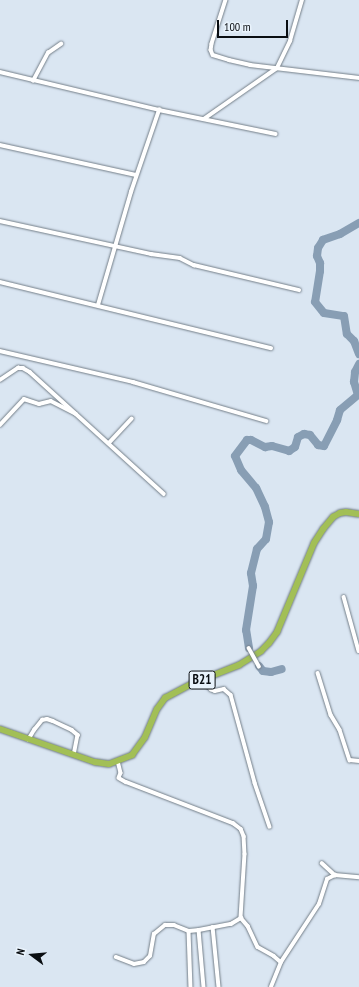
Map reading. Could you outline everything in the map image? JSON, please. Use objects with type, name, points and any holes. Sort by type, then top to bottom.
[{"type":"highway","name":"B21","points":[[0,729],[28,740],[95,762],[108,764],[132,755],[139,747],[157,709],[165,698],[179,689],[239,665],[257,654],[269,643],[278,632],[314,543],[323,529],[333,517],[340,513],[346,512],[359,514]]},
{"type":"street","points":[[226,0],[211,52],[229,60],[277,68],[359,78]]},
{"type":"street","points":[[204,119],[277,68],[290,41],[302,0]]},
{"type":"street","points":[[33,81],[48,53],[61,44]]},
{"type":"street","points":[[0,72],[159,110],[276,134]]},
{"type":"street","points":[[98,305],[117,245],[136,175],[159,110]]},
{"type":"street","points":[[0,145],[136,175]]},
{"type":"street","points":[[0,221],[117,245],[152,254],[180,258],[194,265],[299,290]]},
{"type":"street","points":[[0,282],[271,348]]},
{"type":"street","points":[[0,351],[133,382],[266,420]]},
{"type":"street","points":[[0,380],[15,369],[25,369],[43,382],[164,494]]},
{"type":"street","points":[[0,425],[20,401],[26,398],[34,403],[51,401],[82,418]]},
{"type":"street","points":[[109,443],[130,419]]},
{"type":"street","points":[[344,597],[359,651]]},
{"type":"street","points":[[249,648],[259,666]]},
{"type":"street","points":[[318,673],[331,715],[340,730],[350,760],[359,761]]},
{"type":"street","points":[[206,679],[207,685],[214,691],[224,689],[231,695],[255,783],[270,827]]},
{"type":"street","points":[[28,740],[42,720],[47,719],[72,730],[78,735],[74,755]]},
{"type":"street","points":[[118,761],[121,773],[119,778],[126,782],[233,823],[241,830],[244,836],[245,854],[241,918],[248,926],[254,943],[281,962]]},
{"type":"street","points":[[322,863],[335,875]]},
{"type":"street","points":[[271,987],[281,962],[319,904],[325,882],[335,875],[359,876]]},
{"type":"street","points":[[116,957],[134,964],[144,962],[150,956],[154,934],[165,925],[174,925],[189,931],[200,930],[234,923],[241,918]]},
{"type":"street","points":[[213,927],[219,987]]},
{"type":"street","points":[[200,930],[204,987]]},
{"type":"street","points":[[189,931],[191,987]]},
{"type":"waterway","points":[[359,223],[340,234],[323,240],[318,248],[317,256],[320,263],[320,271],[315,302],[324,313],[344,316],[347,334],[354,341],[359,354]]},
{"type":"waterway","points":[[249,648],[246,630],[253,586],[251,573],[257,549],[266,539],[269,522],[265,507],[256,488],[241,470],[235,456],[247,440],[251,440],[265,447],[272,446],[289,451],[295,447],[298,437],[304,434],[310,435],[318,445],[324,446],[337,420],[340,410],[358,395],[354,382],[355,372],[359,364]]},
{"type":"waterway","points":[[259,666],[263,671],[271,672],[282,669]]}]
